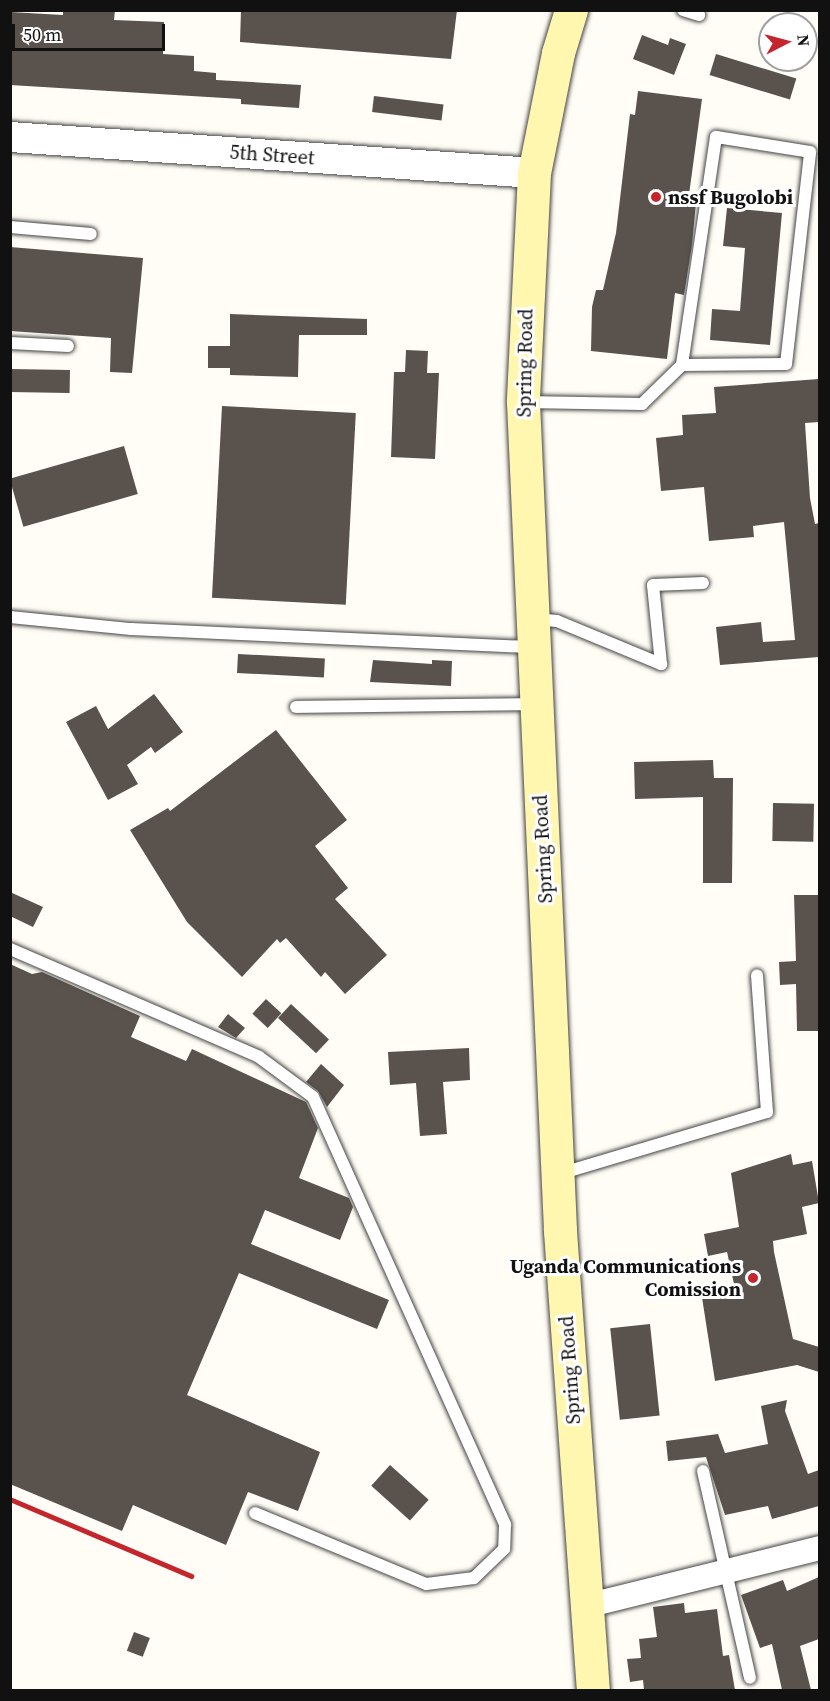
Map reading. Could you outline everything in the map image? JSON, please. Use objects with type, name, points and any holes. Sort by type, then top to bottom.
[{"type":"main road","name":"Spring Road","points":[[571,10],[558,53],[534,173],[523,402],[558,1174],[585,1606],[593,1690]]},
{"type":"street","name":"5th Street","points":[[10,137],[534,173]]},
{"type":"street","points":[[585,1606],[819,1548]]},
{"type":"lane","points":[[684,10],[699,15]]},
{"type":"lane","points":[[523,402],[642,404],[682,365],[716,137],[810,152],[786,364],[682,365]]},
{"type":"lane","points":[[10,227],[91,234]]},
{"type":"lane","points":[[10,343],[68,346]]},
{"type":"lane","points":[[10,617],[130,629],[533,633],[557,621],[661,664],[653,585],[703,583]]},
{"type":"lane","points":[[296,707],[536,704]]},
{"type":"lane","points":[[10,949],[259,1057],[313,1097],[505,1525],[504,1549],[474,1578],[426,1584],[255,1513]]},
{"type":"lane","points":[[558,1174],[767,1112],[757,975]]},
{"type":"lane","points":[[703,1471],[750,1678]]},
{"type":"building","points":[[63,10],[115,10],[114,20],[164,22],[163,54],[194,56],[194,71],[216,73],[216,80],[301,85],[299,108],[241,104],[241,99],[10,85],[10,12],[63,15]]},
{"type":"building","points":[[241,10],[304,12],[457,10],[451,59],[240,42]]},
{"type":"building","points":[[642,35],[668,45],[670,38],[686,44],[674,75],[633,59]]},
{"type":"building","points":[[716,54],[758,67],[758,72],[775,72],[796,79],[790,100],[710,75]]},
{"type":"building","points":[[638,91],[702,99],[688,202],[696,203],[692,245],[684,295],[675,293],[667,359],[591,351],[592,307],[596,290],[603,290],[616,233],[630,114],[635,115]]},
{"type":"building","points":[[374,96],[443,105],[442,120],[372,112]]},
{"type":"building","points":[[727,208],[782,213],[770,345],[710,340],[712,309],[740,311],[745,248],[723,246]]},
{"type":"building","points":[[10,247],[143,258],[132,373],[110,372],[111,338],[10,331]]},
{"type":"building","points":[[230,314],[367,319],[367,335],[299,335],[298,377],[230,375],[230,368],[208,368],[208,346],[230,346]]},
{"type":"building","points":[[406,350],[428,351],[427,373],[439,373],[435,459],[391,457],[394,372],[405,372]]},
{"type":"building","points":[[10,369],[70,370],[70,393],[10,392]]},
{"type":"building","points":[[819,379],[819,422],[805,423],[810,498],[815,524],[819,523],[819,657],[720,665],[716,627],[761,622],[763,642],[795,640],[784,522],[753,526],[754,537],[709,541],[704,487],[661,491],[656,438],[683,435],[682,415],[716,413],[714,387]]},
{"type":"building","points":[[222,406],[356,413],[346,605],[212,598]]},
{"type":"building","points":[[124,446],[138,494],[23,527],[10,479]]},
{"type":"building","points":[[238,654],[325,659],[324,678],[237,673]]},
{"type":"building","points":[[373,660],[432,664],[432,660],[452,661],[451,686],[370,682]]},
{"type":"building","points":[[154,694],[183,732],[155,753],[151,747],[127,765],[138,784],[108,800],[66,722],[96,706],[108,729]]},
{"type":"building","points":[[276,730],[347,820],[315,846],[348,888],[335,899],[387,955],[345,994],[325,972],[321,977],[286,938],[280,943],[277,939],[242,977],[187,922],[130,830],[168,808],[170,811]]},
{"type":"building","points":[[713,760],[714,778],[733,778],[732,883],[703,883],[703,797],[635,799],[634,762]]},
{"type":"building","points":[[773,803],[814,804],[813,842],[772,841]]},
{"type":"building","points":[[10,892],[43,907],[33,927],[10,916]]},
{"type":"building","points":[[794,895],[819,895],[819,1031],[797,1031],[796,984],[780,985],[779,962],[796,961]]},
{"type":"building","points":[[10,964],[32,974],[42,972],[140,1016],[131,1037],[186,1061],[192,1049],[306,1102],[318,1128],[299,1178],[349,1198],[353,1207],[340,1240],[265,1210],[251,1244],[389,1300],[377,1329],[239,1273],[187,1395],[320,1452],[298,1511],[248,1492],[226,1545],[133,1505],[122,1531],[10,1484]]},
{"type":"building","points":[[266,999],[281,1013],[268,1028],[252,1014]]},
{"type":"building","points":[[291,1004],[329,1039],[316,1053],[278,1018]]},
{"type":"building","points":[[228,1014],[245,1028],[236,1038],[218,1027]]},
{"type":"building","points":[[469,1048],[470,1080],[443,1082],[447,1134],[420,1136],[416,1083],[390,1085],[388,1052]]},
{"type":"building","points":[[321,1064],[344,1085],[327,1107],[318,1091],[306,1082]]},
{"type":"building","points":[[791,1154],[793,1165],[812,1161],[819,1203],[802,1207],[807,1234],[773,1241],[774,1252],[793,1339],[819,1347],[819,1372],[797,1365],[715,1381],[701,1291],[734,1284],[727,1252],[708,1256],[704,1234],[739,1227],[731,1173]]},
{"type":"building","points":[[650,1324],[660,1415],[620,1420],[610,1328]]},
{"type":"building","points":[[787,1400],[785,1411],[808,1474],[819,1470],[819,1506],[772,1519],[768,1506],[725,1515],[706,1457],[668,1461],[666,1441],[718,1434],[725,1453],[768,1444],[761,1406]]},
{"type":"building","points":[[390,1465],[429,1500],[410,1521],[371,1486]]},
{"type":"building","points":[[819,1577],[819,1639],[800,1646],[811,1690],[782,1690],[772,1644],[760,1648],[741,1595],[783,1580],[787,1591]]},
{"type":"building","points":[[684,1603],[685,1613],[717,1609],[723,1656],[729,1655],[735,1690],[644,1690],[643,1680],[630,1682],[627,1659],[641,1658],[639,1639],[657,1637],[653,1607]]},
{"type":"building","points":[[134,1632],[150,1638],[143,1657],[127,1651]]},
{"type":"railway","points":[[10,1499],[191,1576]]},
{"type":"place","name":"nssf Bugolobi","points":[[656,197]]},
{"type":"place","name":"Uganda Communications Comission","points":[[753,1278]]}]
